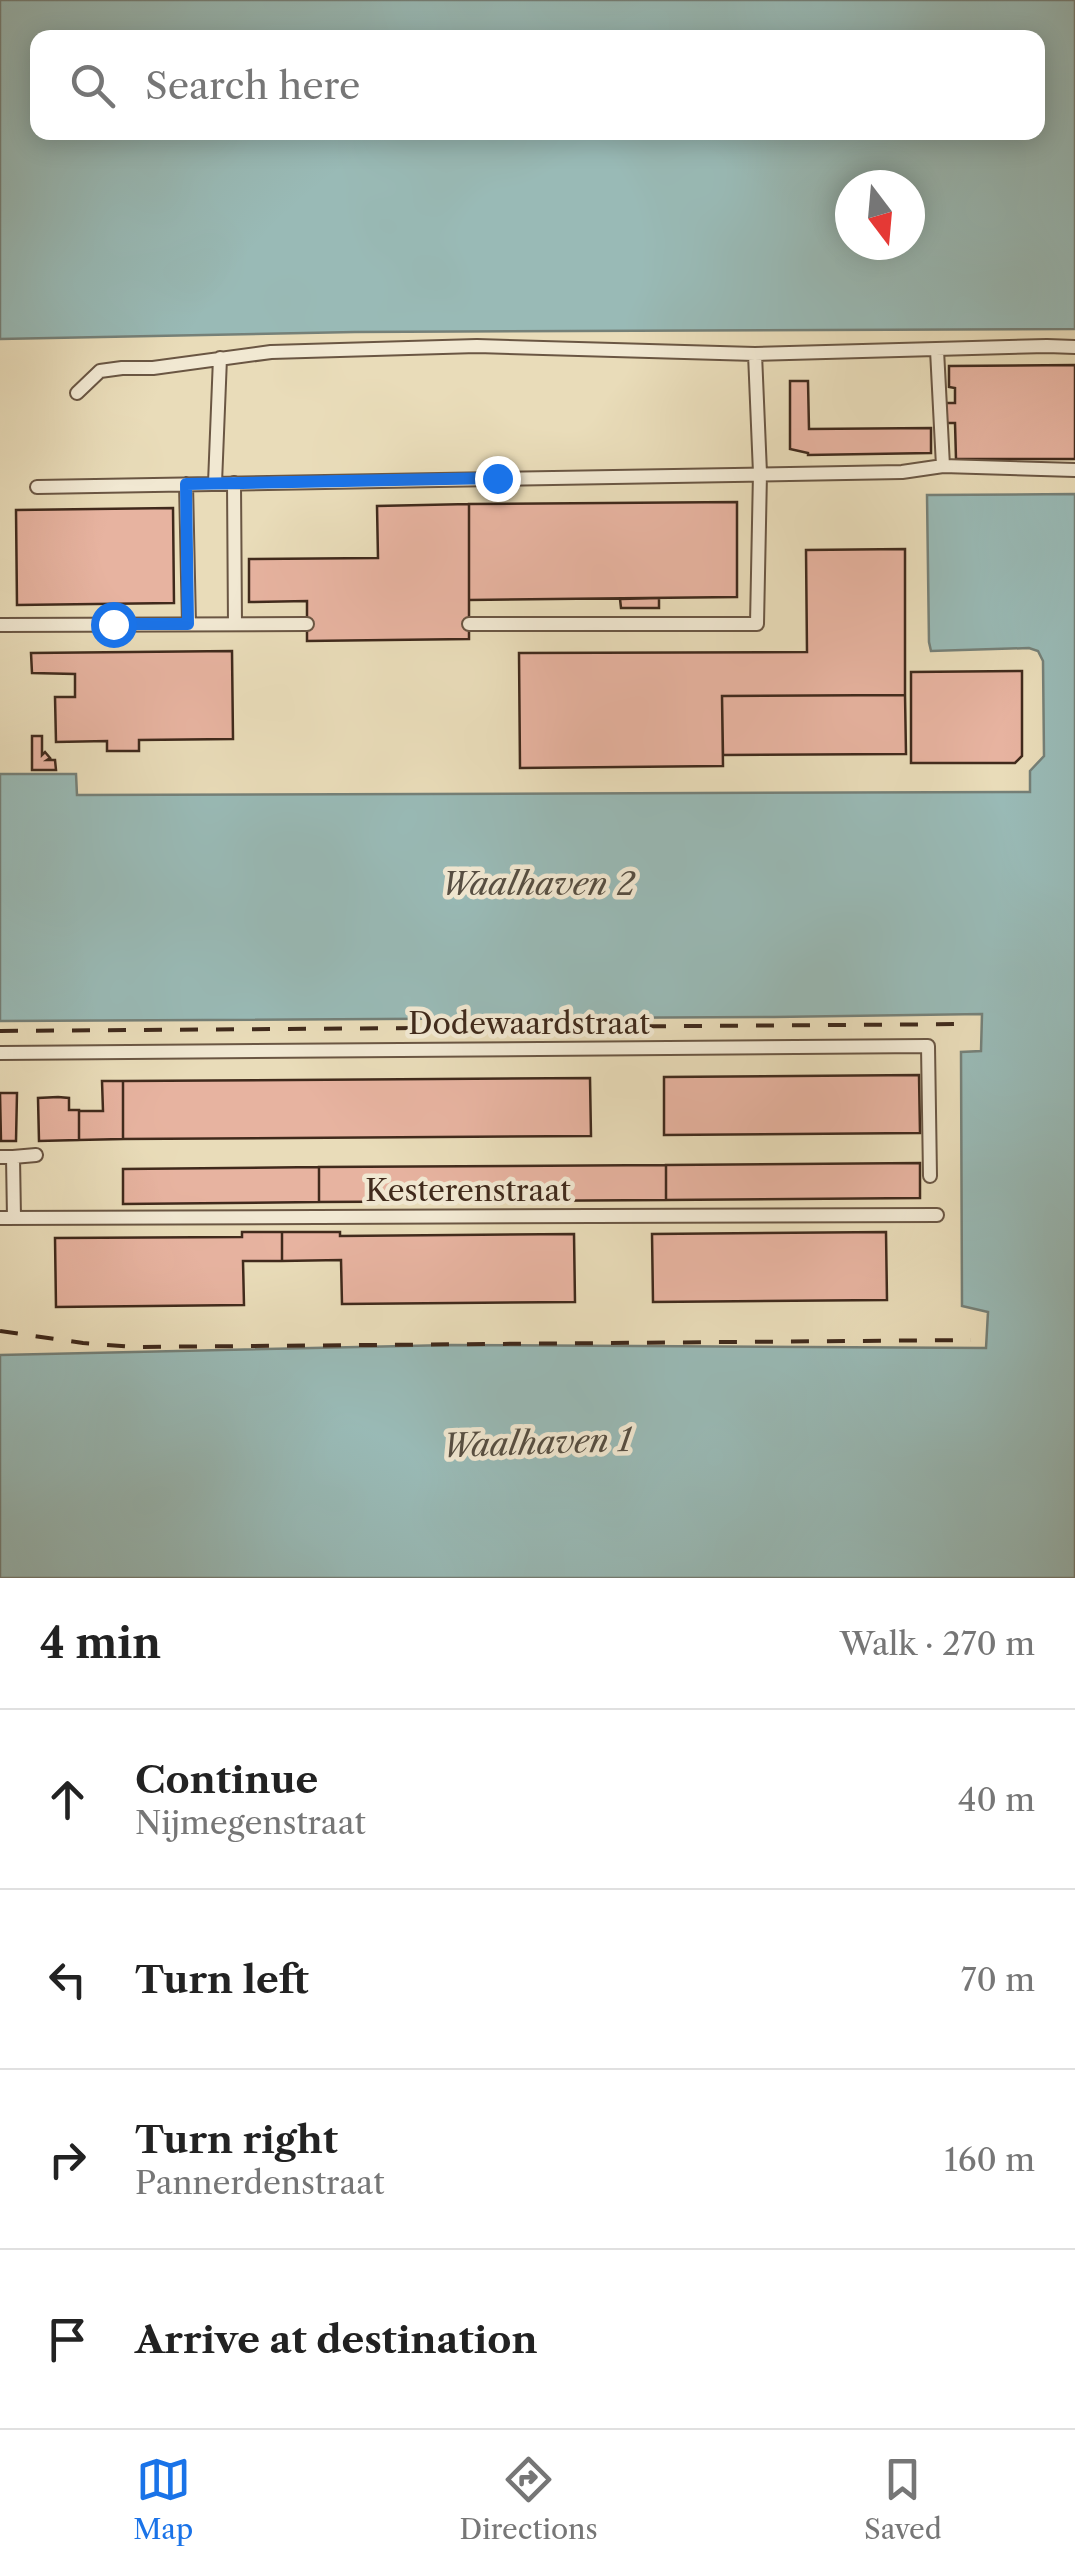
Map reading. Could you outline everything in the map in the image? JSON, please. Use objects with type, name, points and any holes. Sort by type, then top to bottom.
[{"type":"street","points":[[77,393],[100,371],[271,352],[477,346],[755,354],[1075,347]]},
{"type":"street","points":[[937,350],[942,466]]},
{"type":"street","points":[[469,624],[757,624],[760,473],[755,354]]},
{"type":"street","points":[[215,484],[220,358]]},
{"type":"street","points":[[37,486],[902,472],[942,466],[1075,470]]},
{"type":"street","points":[[234,483],[235,624]]},
{"type":"street","points":[[186,484],[188,624]]},
{"type":"street","points":[[0,625],[307,624]]},
{"type":"street","name":"Dodewaardstraat","points":[[0,1053],[928,1046],[930,1176]]},
{"type":"street","points":[[7,1218],[7,1157],[36,1155]]},
{"type":"street","name":"Kesterenstraat","points":[[7,1218],[937,1215]]},
{"type":"water","points":[[0,0],[1075,0],[1075,329],[355,332],[0,339]]},
{"type":"water","points":[[1075,494],[1075,1578],[0,1578],[0,1355],[451,1345],[986,1348],[988,1312],[962,1306],[961,1052],[981,1051],[982,1014],[0,1021],[0,774],[76,774],[77,795],[1030,792],[1030,771],[1044,756],[1043,661],[1038,651],[1029,648],[931,651],[927,495]]},
{"type":"building","points":[[1075,365],[1075,459],[956,459],[955,423],[946,423],[946,403],[955,403],[955,388],[949,387],[949,366]]},
{"type":"building","points":[[790,381],[808,381],[809,429],[931,428],[931,453],[808,455],[790,449]]},
{"type":"building","points":[[737,502],[737,597],[469,600],[469,504]]},
{"type":"building","points":[[469,504],[469,639],[307,641],[307,601],[249,602],[249,559],[378,558],[377,506]]},
{"type":"building","points":[[173,508],[174,603],[17,605],[16,510]]},
{"type":"building","points":[[905,549],[905,695],[722,696],[723,766],[520,768],[519,653],[807,652],[806,550]]},
{"type":"building","points":[[659,598],[659,608],[621,608],[620,599]]},
{"type":"building","points":[[232,651],[233,739],[139,740],[139,751],[107,751],[107,741],[56,742],[55,697],[75,697],[75,674],[32,673],[31,653]]},
{"type":"building","points":[[1022,671],[1022,756],[1015,763],[911,763],[911,672]]},
{"type":"building","points":[[905,695],[906,754],[723,755],[722,696]]},
{"type":"building","points":[[32,736],[42,736],[42,755],[45,752],[50,758],[47,760],[55,760],[56,770],[32,770]]},
{"type":"building","points":[[919,1075],[920,1133],[664,1135],[664,1077]]},
{"type":"building","points":[[590,1078],[591,1136],[123,1139],[123,1081]]},
{"type":"building","points":[[102,1081],[123,1081],[123,1139],[79,1140],[79,1111],[103,1111]]},
{"type":"building","points":[[0,1093],[17,1093],[16,1141],[1,1141]]},
{"type":"building","points":[[38,1098],[69,1098],[69,1110],[79,1110],[79,1140],[39,1141]]},
{"type":"building","points":[[920,1163],[920,1198],[666,1200],[666,1165]]},
{"type":"building","points":[[666,1165],[666,1200],[319,1202],[319,1167]]},
{"type":"building","points":[[319,1167],[319,1202],[123,1204],[123,1169]]},
{"type":"building","points":[[242,1232],[282,1232],[282,1261],[243,1261],[244,1305],[56,1307],[55,1238],[242,1237]]},
{"type":"building","points":[[282,1232],[340,1232],[340,1236],[574,1234],[575,1302],[342,1304],[341,1260],[282,1261]]},
{"type":"building","points":[[886,1232],[887,1300],[653,1302],[652,1234]]},
{"type":"railway","points":[[0,1031],[970,1024]]},
{"type":"railway","points":[[0,1331],[133,1347],[971,1340]]},
{"type":"route","points":[[113,624],[188,624],[186,484],[497,478]]},
{"type":"water label","name":"Waalhaven 2","points":[[538,884]]},
{"type":"water label","name":"Waalhaven 1","points":[[537,1443]]}]
